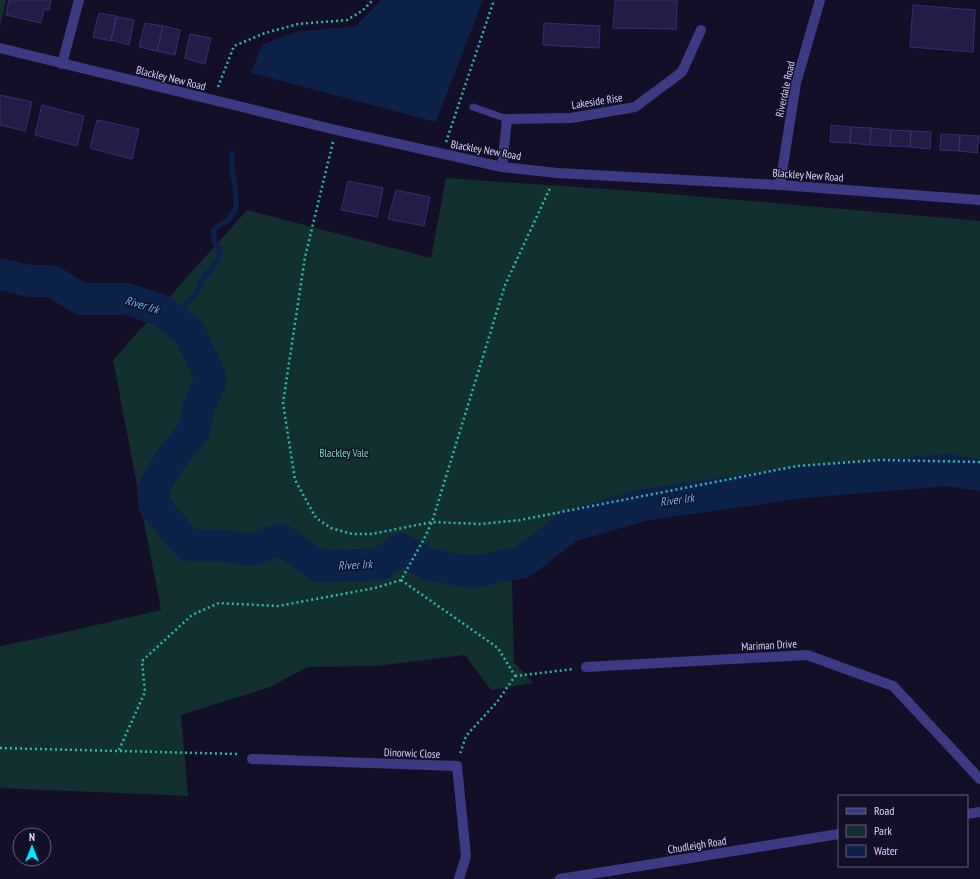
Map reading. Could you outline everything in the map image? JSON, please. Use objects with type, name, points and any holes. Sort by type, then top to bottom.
[{"type":"street","points":[[62,64],[79,0]]},
{"type":"street","name":"Riverdale Road","points":[[780,185],[796,83],[820,0]]},
{"type":"street","name":"Lakeside Rise","points":[[507,119],[572,118],[635,107],[682,72],[701,30]]},
{"type":"street","name":"Blackley New Road","points":[[0,48],[336,130],[502,167],[557,173],[780,185],[980,200]]},
{"type":"street","points":[[502,167],[507,119]]},
{"type":"street","name":"Mariman Drive","points":[[586,667],[807,655],[893,686],[980,779]]},
{"type":"street","name":"Dinorwic Close","points":[[252,759],[456,766]]},
{"type":"street","points":[[456,766],[466,856],[459,879]]},
{"type":"street","points":[[968,814],[980,812]]},
{"type":"street","name":"Chudleigh Road","points":[[560,879],[838,834]]},
{"type":"lane","points":[[473,108],[507,119]]},
{"type":"path","points":[[213,100],[234,46],[265,33],[298,24],[347,20],[362,11],[373,0]]},
{"type":"path","points":[[442,154],[494,0]]},
{"type":"path","points":[[336,130],[305,257],[283,403],[296,480],[316,518],[331,528],[352,534],[372,534],[432,522],[480,524],[520,520],[797,466],[880,460],[980,462]]},
{"type":"path","points":[[119,750],[145,692],[142,661],[192,615],[219,603],[278,606],[375,588],[401,580],[432,522],[505,285],[557,173]]},
{"type":"path","points":[[401,580],[498,648],[515,676]]},
{"type":"path","points":[[456,766],[466,736],[497,702],[515,676],[586,667]]},
{"type":"path","points":[[0,748],[248,754],[252,759]]},
{"type":"green space","points":[[0,0],[6,0],[0,26]]},
{"type":"green space","name":"Blackley Vale","points":[[446,178],[635,191],[980,221],[980,472],[919,467],[773,483],[562,525],[512,579],[514,662],[533,683],[491,690],[465,655],[377,666],[308,667],[270,687],[181,715],[188,796],[0,788],[0,646],[161,610],[113,360],[247,210],[431,258]]},
{"type":"water","points":[[381,0],[483,0],[436,122],[251,73],[262,45],[295,32],[356,26]]},
{"type":"building","points":[[9,0],[51,0],[49,10],[44,9],[41,23],[6,15]]},
{"type":"building","points":[[615,0],[677,0],[676,29],[613,28]]},
{"type":"building","points":[[913,5],[975,10],[973,52],[910,47]]},
{"type":"building","points":[[99,13],[116,16],[111,41],[93,37]]},
{"type":"building","points":[[117,17],[134,20],[129,45],[111,40]]},
{"type":"building","points":[[145,23],[163,26],[157,51],[139,47]]},
{"type":"building","points":[[544,23],[600,26],[599,48],[543,45]]},
{"type":"building","points":[[163,26],[180,30],[175,55],[157,51]]},
{"type":"building","points":[[190,34],[211,38],[205,64],[185,58]]},
{"type":"building","points":[[0,95],[32,102],[25,131],[0,125]]},
{"type":"building","points":[[42,105],[84,116],[77,146],[35,135]]},
{"type":"building","points":[[97,120],[139,129],[132,159],[90,148]]},
{"type":"building","points":[[831,125],[851,127],[850,143],[830,142]]},
{"type":"building","points":[[851,127],[871,128],[870,145],[850,143]]},
{"type":"building","points":[[871,128],[891,130],[890,146],[870,145]]},
{"type":"building","points":[[891,130],[911,131],[910,147],[890,146]]},
{"type":"building","points":[[911,131],[931,132],[930,149],[910,147]]},
{"type":"building","points":[[941,134],[960,135],[959,151],[940,150]]},
{"type":"building","points":[[960,135],[979,136],[977,153],[959,151]]},
{"type":"building","points":[[348,181],[383,188],[377,217],[341,210]]},
{"type":"building","points":[[396,190],[430,197],[424,226],[388,219]]},
{"type":"waterway","points":[[173,319],[197,293],[202,280],[218,260],[220,251],[214,241],[214,229],[229,219],[236,208],[235,185],[232,172],[232,154]]},
{"type":"waterway","name":"River Irk","points":[[0,274],[29,281],[52,281],[81,299],[127,299],[161,310],[190,333],[211,379],[199,407],[194,430],[171,459],[154,487],[154,505],[188,545],[222,545],[251,550],[280,539],[320,567],[380,564],[401,549],[430,565],[473,572],[523,562],[568,527],[643,505],[804,482],[947,470],[980,475]]}]
